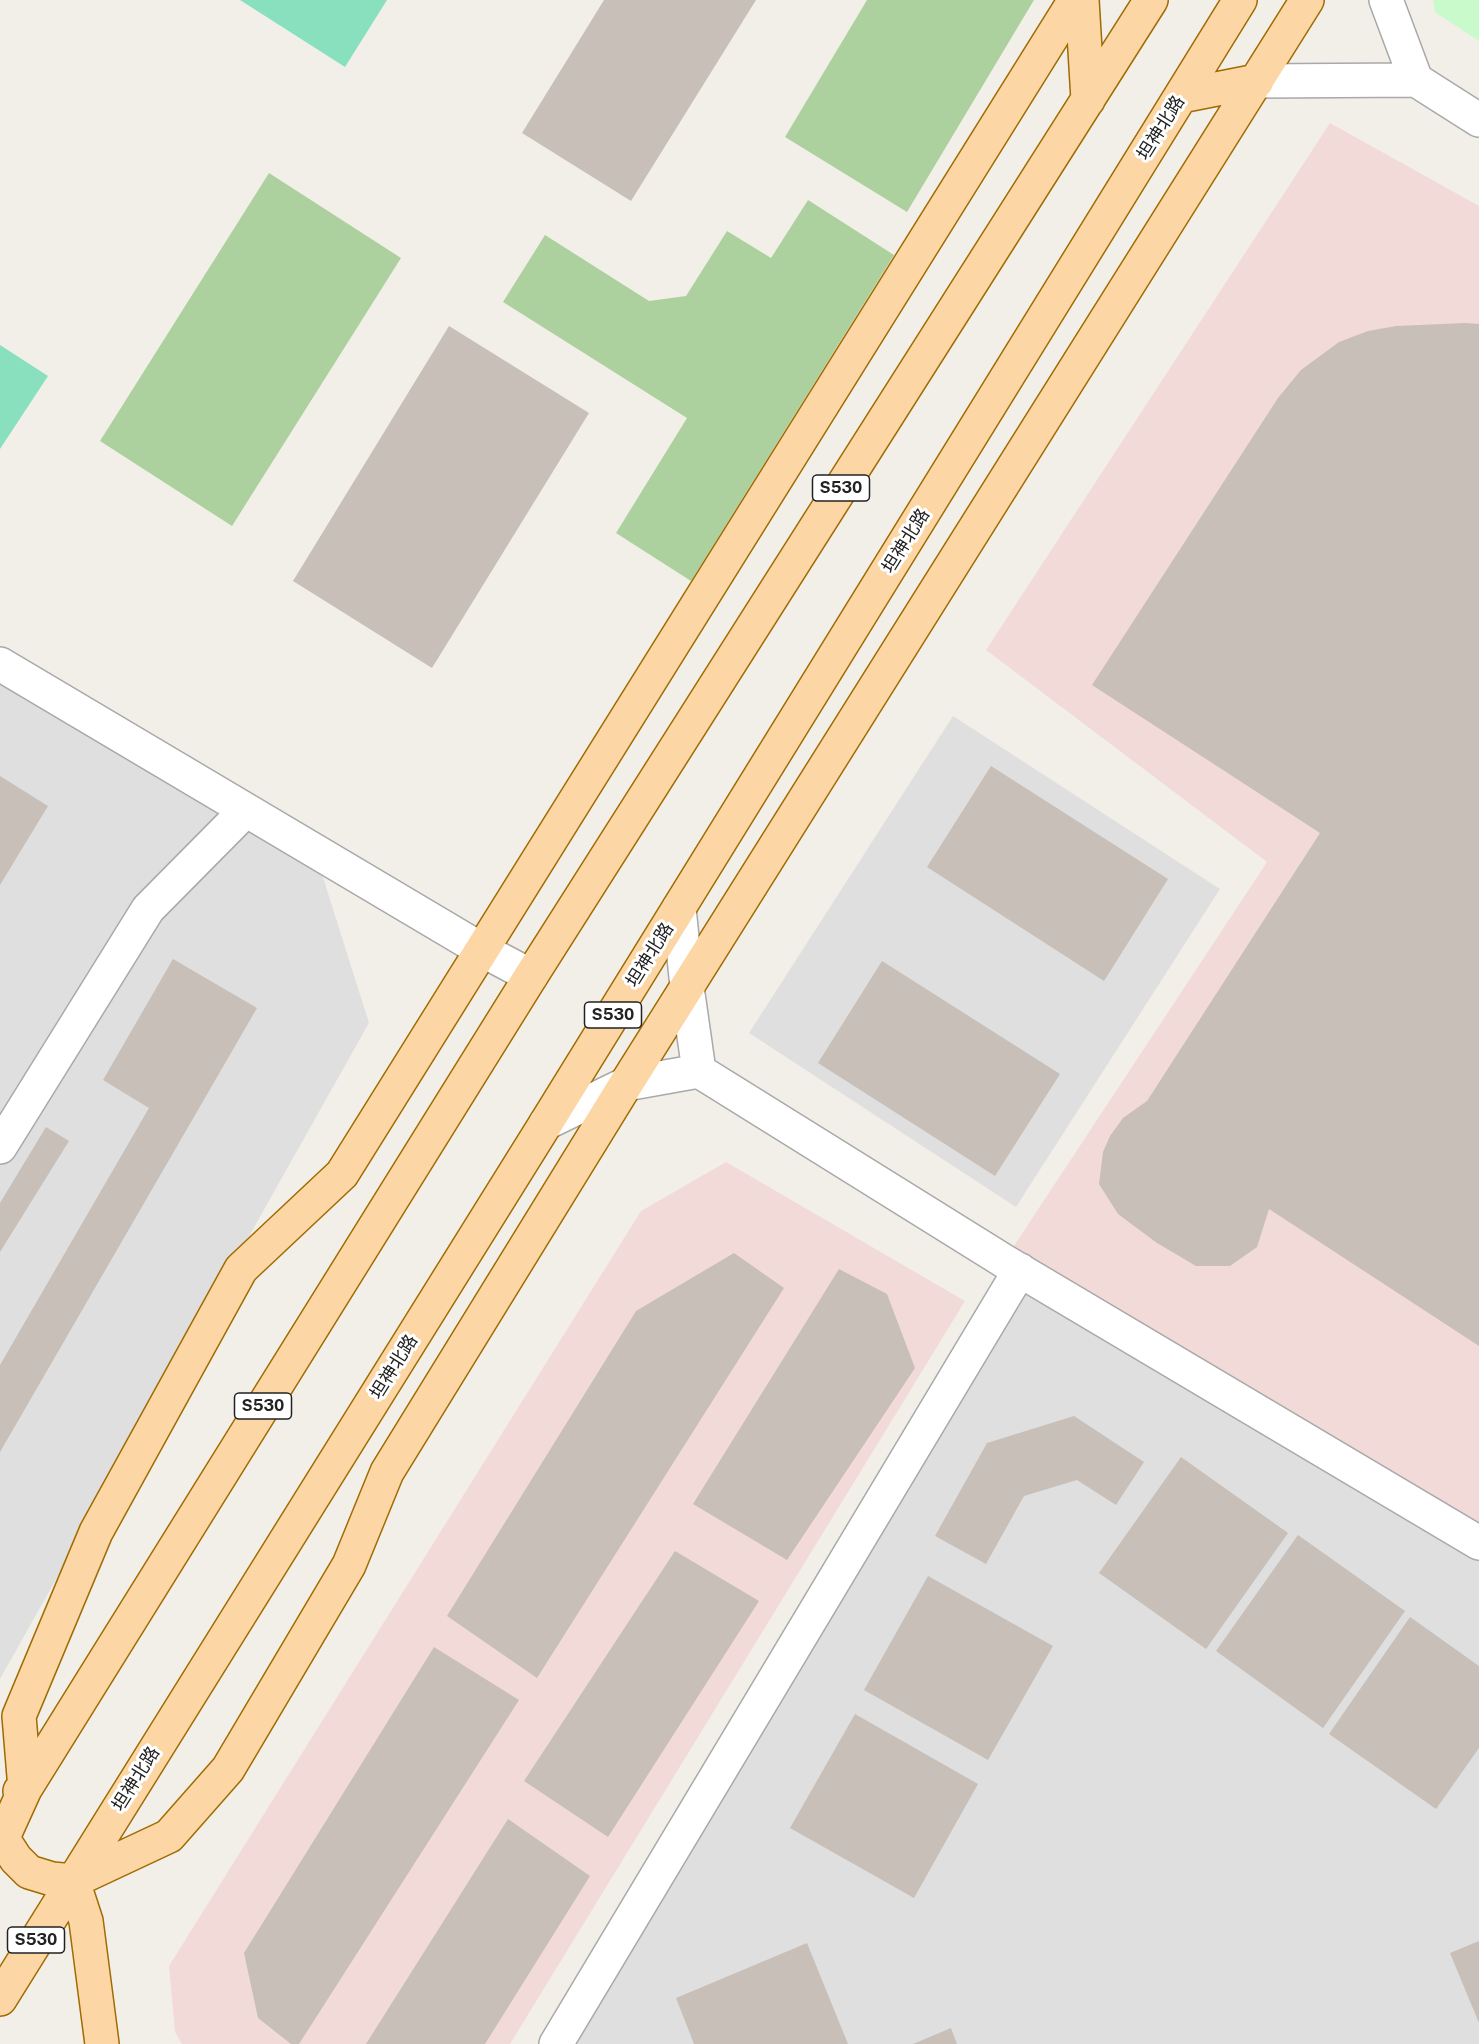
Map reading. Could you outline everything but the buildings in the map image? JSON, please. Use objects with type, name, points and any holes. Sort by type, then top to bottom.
[{"type":"main road","points":[[12,1795],[19,1716],[102,1522],[242,1269],[342,1174],[1075,0]]},
{"type":"main road","points":[[1082,0],[1088,100]]},
{"type":"main road","name":"S530","points":[[2,1841],[12,1795],[752,625],[1151,0]]},
{"type":"main road","name":"坦神北路","points":[[0,1999],[546,1123],[1240,0]]},
{"type":"main road","points":[[2,1841],[29,1872],[52,1879],[73,1881],[169,1836],[228,1769],[349,1565],[387,1472],[626,1084],[1307,0]]},
{"type":"main road","points":[[1181,96],[1257,81]]},
{"type":"main road","points":[[73,1881],[86,1922],[102,2044]]},
{"type":"street","points":[[1386,0],[1416,81]]},
{"type":"street","points":[[1257,81],[1416,81],[1479,120]]},
{"type":"street","points":[[0,664],[482,950],[531,976]]},
{"type":"street","points":[[0,1147],[148,909],[246,810]]},
{"type":"street","points":[[0,1173],[147,930],[154,903]]},
{"type":"street","points":[[679,908],[699,1071]]},
{"type":"street","points":[[546,1123],[626,1084],[699,1071],[1020,1270],[1479,1543]]},
{"type":"street","points":[[556,2044],[1020,1270]]},
{"type":"shaded area","points":[[1330,123],[1479,206],[1479,1543],[1004,1261],[1267,862],[986,650]]},
{"type":"shaded area","points":[[0,667],[315,852],[369,1023],[0,1679]]},
{"type":"shaded area","points":[[953,716],[1220,889],[1016,1207],[749,1033]]},
{"type":"shaded area","points":[[726,1162],[965,1301],[510,2044],[182,2044],[175,2032],[169,1966],[641,1211]]},
{"type":"shaded area","points":[[1020,1270],[1479,1543],[1479,2044],[556,2044]]},
{"type":"green space","points":[[240,0],[387,0],[345,67]]},
{"type":"green space","points":[[867,0],[1034,0],[907,212],[785,137]]},
{"type":"green space","points":[[1433,0],[1479,0],[1479,41],[1435,12]]},
{"type":"green space","points":[[269,173],[401,258],[232,526],[100,441]]},
{"type":"green space","points":[[808,200],[894,255],[691,581],[616,533],[687,418],[503,302],[545,235],[649,301],[686,296],[727,231],[771,258]]},
{"type":"green space","points":[[0,345],[48,376],[0,449]]}]
